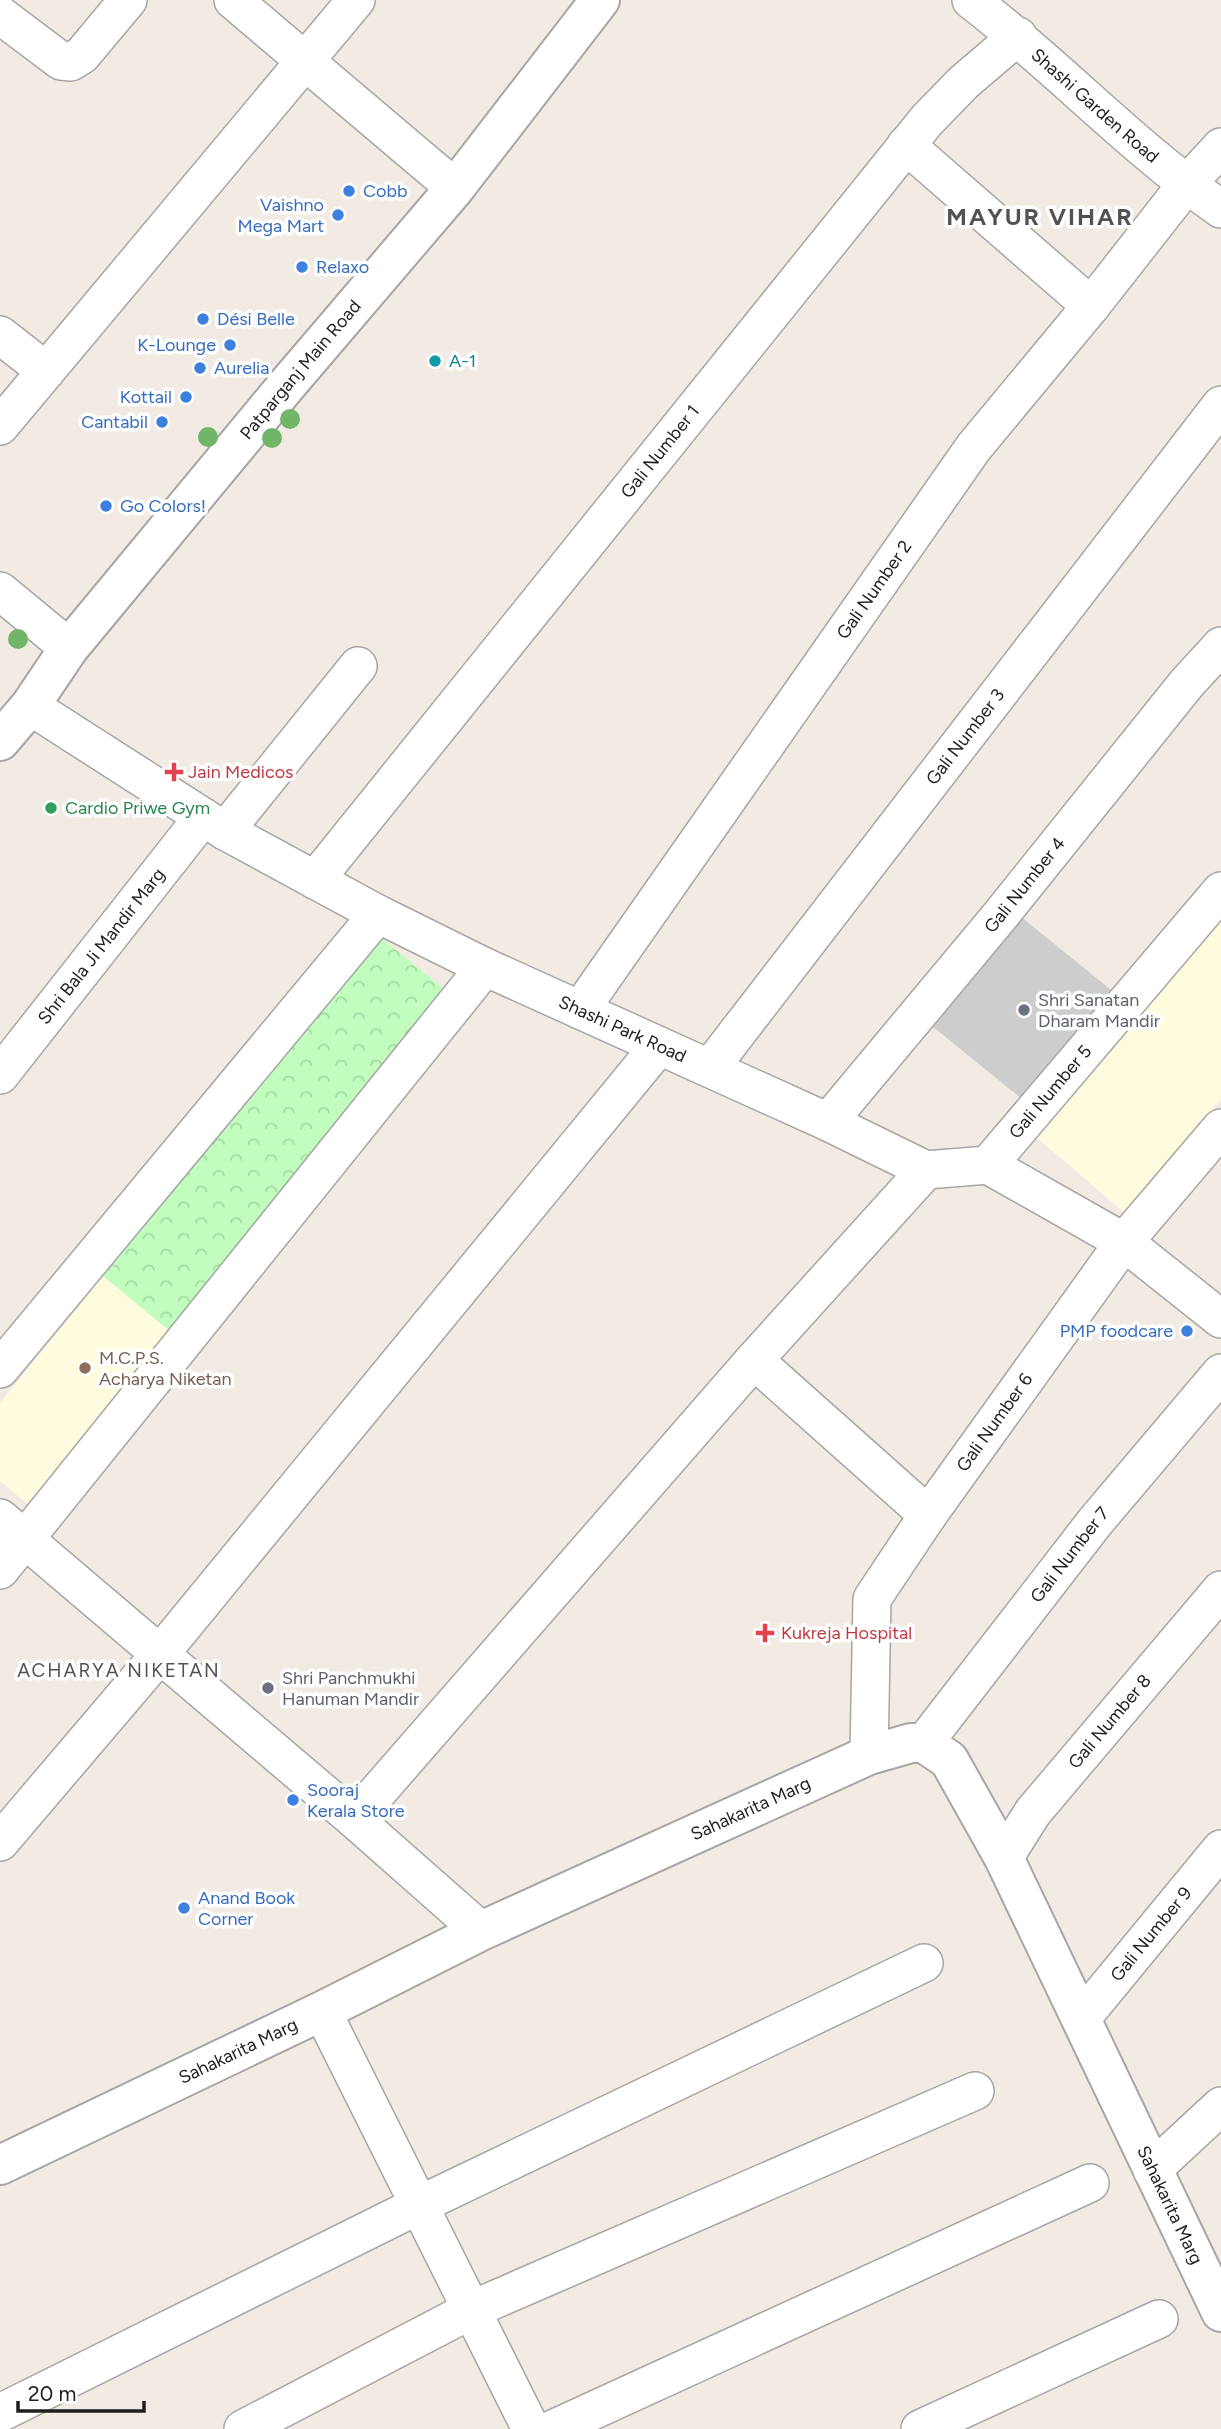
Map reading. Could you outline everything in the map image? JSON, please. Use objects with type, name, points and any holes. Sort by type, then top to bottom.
[{"type":"street","points":[[0,15],[61,61],[71,62],[82,55],[128,0]]},
{"type":"street","points":[[233,0],[455,188]]},
{"type":"street","points":[[0,426],[356,0]]},
{"type":"street","name":"Patparganj Main Road","points":[[0,741],[30,706],[69,648],[286,386],[455,188],[600,0]]},
{"type":"street","name":"Shashi Garden Road","points":[[971,0],[1018,36],[1186,185],[1221,209]]},
{"type":"street","name":"Gali Number 1","points":[[315,880],[906,145],[964,82],[1018,36]]},
{"type":"street","points":[[906,145],[1091,306]]},
{"type":"street","name":"Gali Number 2","points":[[580,1010],[974,447],[1091,306],[1186,185],[1221,147]]},
{"type":"street","points":[[0,335],[46,371]]},
{"type":"street","name":"Gali Number 3","points":[[710,1068],[1221,405]]},
{"type":"street","points":[[0,591],[69,648]]},
{"type":"street","name":"Gali Number 4","points":[[828,1122],[1187,683],[1221,646]]},
{"type":"street","name":"Shri Bala Ji Mandir Marg","points":[[0,1075],[214,824],[358,666]]},
{"type":"street","name":"Shashi Park Road","points":[[30,706],[214,824],[378,914],[485,967],[828,1122],[926,1170]]},
{"type":"street","name":"Gali Number 5","points":[[988,1165],[1221,891]]},
{"type":"street","points":[[0,1369],[378,914]]},
{"type":"street","points":[[0,1570],[13,1528],[485,967]]},
{"type":"street","points":[[0,1842],[159,1654],[659,1046]]},
{"type":"street","name":"Gali Number 6","points":[[869,1755],[872,1600],[928,1515],[1124,1242],[1221,1128]]},
{"type":"street","points":[[354,1819],[754,1360],[926,1170],[988,1165],[1124,1242],[1221,1319]]},
{"type":"street","points":[[754,1360],[928,1515]]},
{"type":"street","name":"Gali Number 7","points":[[924,1743],[1094,1522],[1221,1373]]},
{"type":"street","points":[[13,1528],[481,1931]]},
{"type":"street","name":"Gali Number 8","points":[[1004,1858],[1033,1812],[1221,1590]]},
{"type":"street","name":"Sahakarita Marg","points":[[0,2165],[322,2011],[481,1931],[869,1755],[911,1743],[924,1743],[949,1760],[1004,1858],[1152,2170],[1212,2275],[1221,2312]]},
{"type":"street","name":"Gali Number 9","points":[[1081,2019],[1221,1849]]},
{"type":"street","points":[[0,2413],[419,2205],[924,1963]]},
{"type":"street","points":[[322,2011],[531,2429]]},
{"type":"street","points":[[243,2429],[471,2310],[975,2091]]},
{"type":"street","points":[[1152,2170],[1221,2106]]},
{"type":"street","points":[[553,2429],[1090,2183]]},
{"type":"street","points":[[920,2429],[1159,2319]]},
{"type":"shaded area","name":"Shri Sanatan Dharam Mandir","points":[[1015,912],[1121,998],[1032,1107],[927,1022]]},
{"type":"shaded area","points":[[1221,917],[1221,1100],[1125,1213],[1035,1136]]},
{"type":"shaded area","name":"M.C.P.S. Acharya Niketan","points":[[103,1276],[171,1332],[30,1506],[0,1481],[0,1403]]},
{"type":"green space","points":[[381,938],[449,993],[171,1332],[103,1276]]},
{"type":"place","name":"Cobb","points":[[349,191]]},
{"type":"place","name":"Vaishno Mega Mart","points":[[338,215]]},
{"type":"place","name":"Relaxo","points":[[302,267]]},
{"type":"place","name":"Dési Belle","points":[[203,319]]},
{"type":"place","name":"K-Lounge","points":[[230,345]]},
{"type":"place","name":"A-1","points":[[435,361]]},
{"type":"place","name":"Aurelia","points":[[200,368]]},
{"type":"place","name":"Kottail","points":[[186,397]]},
{"type":"place","name":"Cantabil","points":[[162,422]]},
{"type":"place","name":"Go Colors!","points":[[106,506]]},
{"type":"place","name":"Jain Medicos","points":[[174,772]]},
{"type":"place","name":"Cardio Priwe Gym","points":[[51,808]]},
{"type":"place","name":"Shri Sanatan Dharam Mandir","points":[[1024,1010]]},
{"type":"place","name":"PMP foodcare","points":[[1187,1331]]},
{"type":"place","name":"M.C.P.S. Acharya Niketan","points":[[85,1368]]},
{"type":"place","name":"Kukreja Hospital","points":[[765,1633]]},
{"type":"place","name":"Shri Panchmukhi Hanuman Mandir","points":[[268,1688]]},
{"type":"place","name":"Sooraj Kerala Store","points":[[293,1800]]},
{"type":"place","name":"Anand Book Corner","points":[[184,1908]]},
{"type":"district","name":"MAYUR VIHAR","points":[[1040,216]]},
{"type":"district","name":"ACHARYA NIKETAN","points":[[119,1670]]}]
